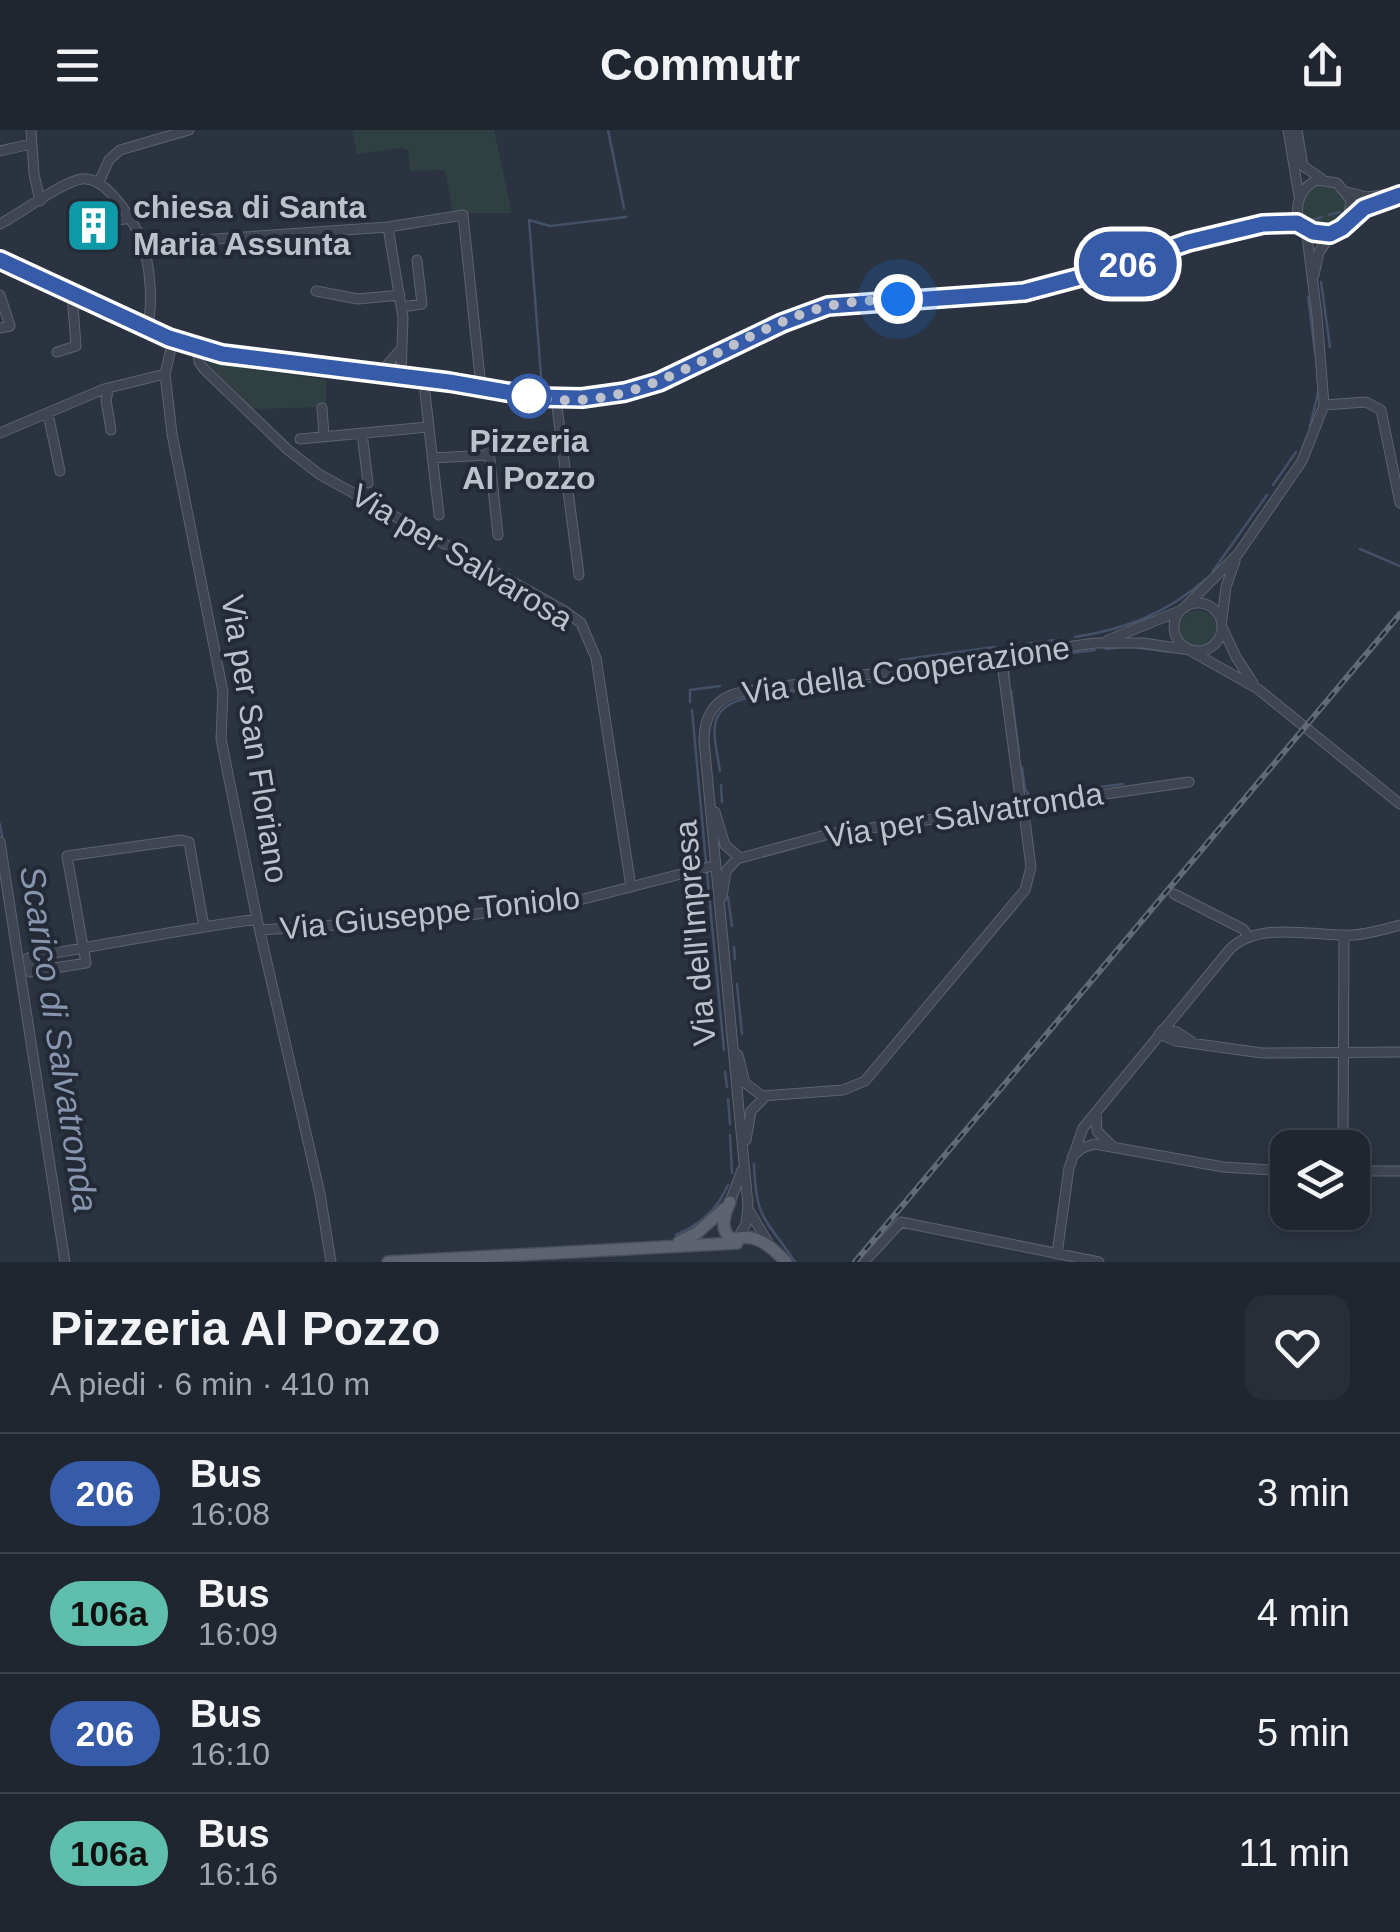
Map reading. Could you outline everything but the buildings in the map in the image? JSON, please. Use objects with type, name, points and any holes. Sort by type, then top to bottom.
[{"type":"main road","points":[[730,1202],[723,1222],[734,1239]]},
{"type":"main road","points":[[673,1244],[702,1230],[730,1202]]},
{"type":"main road","points":[[388,1262],[568,1257],[734,1239],[771,1248],[786,1262]]},
{"type":"street","points":[[30,130],[40,201]]},
{"type":"street","points":[[99,182],[118,151],[189,130]]},
{"type":"street","points":[[1288,130],[1297,212],[1304,226]]},
{"type":"street","points":[[1297,130],[1302,164],[1311,174],[1338,183],[1347,192],[1352,204],[1348,221]]},
{"type":"street","points":[[0,151],[32,144]]},
{"type":"street","points":[[0,224],[78,180],[99,182],[116,197],[143,244],[150,314],[146,328]]},
{"type":"street","points":[[0,260],[198,348],[556,399],[609,396],[659,382],[782,323],[828,306],[1024,292],[1114,268],[1188,242],[1263,224],[1284,216],[1309,184],[1325,180]]},
{"type":"street","points":[[1347,192],[1367,197],[1400,193]]},
{"type":"street","points":[[1263,224],[1304,226],[1317,234],[1334,232],[1366,206],[1400,193]]},
{"type":"street","points":[[143,244],[388,228],[463,214],[481,387]]},
{"type":"street","points":[[109,222],[125,219]]},
{"type":"street","name":"Via della Cooperazione","points":[[718,701],[741,692],[1096,642],[1146,627],[1182,610],[1238,554],[1302,462],[1324,406],[1314,282],[1304,226]]},
{"type":"street","points":[[388,228],[402,307],[401,375]]},
{"type":"street","name":"Via della Cooperazione","points":[[1314,282],[1318,252],[1334,232]]},
{"type":"street","points":[[402,307],[422,304],[417,260]]},
{"type":"street","points":[[316,291],[362,299],[400,295]]},
{"type":"street","points":[[57,352],[76,346],[72,293]]},
{"type":"street","points":[[0,295],[10,324],[0,328]]},
{"type":"street","name":"Via per San Floriano","points":[[173,340],[164,374],[172,434],[223,692],[220,738],[320,1194],[331,1262]]},
{"type":"street","name":"Via per Salvarosa","points":[[198,348],[199,362],[212,376],[288,450],[320,474],[504,574],[581,623],[596,658],[631,887]]},
{"type":"street","points":[[386,374],[388,364],[402,348]]},
{"type":"street","points":[[0,433],[110,388],[164,374]]},
{"type":"street","points":[[428,379],[428,426],[438,514]]},
{"type":"street","points":[[110,388],[106,400],[112,430]]},
{"type":"street","points":[[556,399],[578,575]]},
{"type":"street","points":[[1324,406],[1366,402],[1381,410],[1400,503]]},
{"type":"street","points":[[322,408],[324,436]]},
{"type":"street","points":[[48,414],[60,471]]},
{"type":"street","points":[[300,440],[428,426]]},
{"type":"street","points":[[362,433],[368,483]]},
{"type":"street","points":[[432,458],[489,453],[498,535]]},
{"type":"street","name":"Via della Cooperazione","points":[[1222,626],[1226,588],[1238,554]]},
{"type":"street","points":[[1258,688],[1236,658],[1217,613],[1206,605],[1196,604],[1182,610],[1174,631],[1179,643],[1258,688],[1400,804]]},
{"type":"street","points":[[1190,650],[1211,647],[1222,626]]},
{"type":"street","name":"Via della Cooperazione","points":[[1096,642],[1151,643],[1190,650]]},
{"type":"street","points":[[732,1040],[745,1083],[766,1096],[843,1090],[859,1085],[1025,890],[1031,864],[1001,656]]},
{"type":"street","name":"Via dell'Impresa","points":[[718,701],[704,731],[748,1205],[747,1222],[734,1239]]},
{"type":"street","name":"Via per Salvatronda","points":[[715,863],[842,831],[1189,782]]},
{"type":"street","points":[[709,795],[724,843],[736,858],[726,874],[719,907]]},
{"type":"street","points":[[0,842],[65,1262]]},
{"type":"street","points":[[204,926],[189,842],[67,856],[83,948],[86,962],[30,972],[28,958],[83,948],[204,926],[257,919]]},
{"type":"street","name":"Via Giuseppe Toniolo","points":[[260,930],[488,914],[564,904],[715,863]]},
{"type":"street","points":[[1174,894],[1244,930],[1248,936]]},
{"type":"street","points":[[1226,922],[1233,946]]},
{"type":"street","points":[[1057,1254],[1070,1159],[1080,1133],[1233,946],[1261,933],[1344,935],[1400,925]]},
{"type":"street","points":[[1343,1130],[1344,935]]},
{"type":"street","points":[[1184,1004],[1180,1020],[1190,1040]]},
{"type":"street","points":[[1160,1032],[1174,1041],[1190,1040],[1262,1053],[1400,1052]]},
{"type":"street","points":[[743,1162],[750,1113],[766,1096]]},
{"type":"street","points":[[1097,1140],[1098,1107]]},
{"type":"street","points":[[1080,1133],[1114,1146],[1223,1167],[1270,1169]]},
{"type":"street","points":[[1070,1159],[1097,1140]]},
{"type":"street","name":"Via dell'Impresa","points":[[730,1202],[743,1162]]},
{"type":"street","points":[[1370,1171],[1400,1172]]},
{"type":"street","name":"Via dell'Impresa","points":[[748,1205],[771,1248]]},
{"type":"street","points":[[864,1262],[900,1222],[1099,1262]]},
{"type":"shaded area","points":[[352,130],[494,130],[512,213],[453,213],[445,170],[410,171],[408,150],[402,148],[357,154]]},
{"type":"shaded area","points":[[1324,184],[1340,191],[1347,207],[1340,223],[1324,230],[1308,223],[1301,207],[1308,191]]},
{"type":"shaded area","points":[[206,362],[326,380],[326,407],[253,409]]},
{"type":"shaded area","points":[[1198,610],[1211,615],[1216,628],[1211,641],[1198,646],[1185,641],[1180,628],[1185,615]]},
{"type":"waterway","points":[[608,130],[624,208]]},
{"type":"waterway","points":[[1329,215],[1340,212]]},
{"type":"waterway","points":[[542,389],[529,220],[550,226],[626,217]]},
{"type":"waterway","points":[[1312,220],[1322,217]]},
{"type":"waterway","points":[[1073,286],[1243,234]]},
{"type":"waterway","points":[[1321,282],[1330,347]]},
{"type":"waterway","points":[[1030,296],[1054,291]]},
{"type":"waterway","points":[[1308,297],[1315,352]]},
{"type":"waterway","points":[[991,303],[1022,298]]},
{"type":"waterway","points":[[920,304],[979,304]]},
{"type":"waterway","points":[[561,404],[638,396],[800,322],[857,307]]},
{"type":"waterway","points":[[1310,426],[1319,389]]},
{"type":"waterway","points":[[1273,485],[1296,452]]},
{"type":"waterway","points":[[1213,571],[1267,495]]},
{"type":"waterway","points":[[1360,549],[1400,566]]},
{"type":"waterway","points":[[1075,637],[1145,618],[1206,579]]},
{"type":"waterway","points":[[1025,644],[1063,639]]},
{"type":"waterway","points":[[900,660],[995,647]]},
{"type":"waterway","points":[[1106,649],[1124,647]]},
{"type":"waterway","points":[[1132,647],[1171,652]]},
{"type":"waterway","points":[[1063,654],[1095,650]]},
{"type":"waterway","points":[[1007,662],[1056,655]]},
{"type":"waterway","points":[[955,670],[997,663]]},
{"type":"waterway","points":[[1008,664],[1009,682]]},
{"type":"waterway","points":[[895,678],[925,674]]},
{"type":"waterway","points":[[879,680],[885,679]]},
{"type":"waterway","points":[[832,687],[870,682]]},
{"type":"waterway","points":[[690,702],[690,690],[720,686]]},
{"type":"waterway","points":[[813,689],[823,688]]},
{"type":"waterway","points":[[773,694],[803,690]]},
{"type":"waterway","points":[[1011,691],[1019,753]]},
{"type":"waterway","points":[[720,771],[715,723],[725,707],[752,697]]},
{"type":"waterway","points":[[692,710],[706,862]]},
{"type":"waterway","points":[[1022,767],[1030,797],[1085,789]]},
{"type":"waterway","points":[[1100,787],[1123,784]]},
{"type":"waterway","points":[[721,785],[722,802]]},
{"type":"waterway","name":"Scarico di Salvatronda","points":[[0,824],[3,841]]},
{"type":"waterway","points":[[707,872],[724,1050]]},
{"type":"waterway","points":[[728,897],[732,926]]},
{"type":"waterway","points":[[734,947],[735,959]]},
{"type":"waterway","points":[[737,984],[742,1034]]},
{"type":"waterway","points":[[725,1072],[727,1087]]},
{"type":"waterway","points":[[728,1099],[730,1124]]},
{"type":"waterway","points":[[730,1135],[732,1173]]},
{"type":"waterway","points":[[754,1164],[760,1209],[795,1262]]},
{"type":"waterway","points":[[676,1235],[707,1215],[728,1185]]},
{"type":"railway","points":[[855,1262],[1400,614]]},
{"type":"bus line","name":"206","points":[[0,260],[169,338],[222,354],[471,385],[535,397],[582,398],[609,396],[659,382],[782,323],[828,306],[1024,292],[1114,268],[1188,242],[1263,224],[1297,223],[1313,232],[1330,234],[1364,208],[1400,195]]},
{"type":"place","name":"chiesa di Santa Maria Assunta","points":[[94,225]]},
{"type":"place","name":"Pizzeria Al Pozzo","points":[[529,396]]},
{"type":"route","points":[[529,396],[582,398],[636,390],[668,379],[815,309],[898,299]]}]
